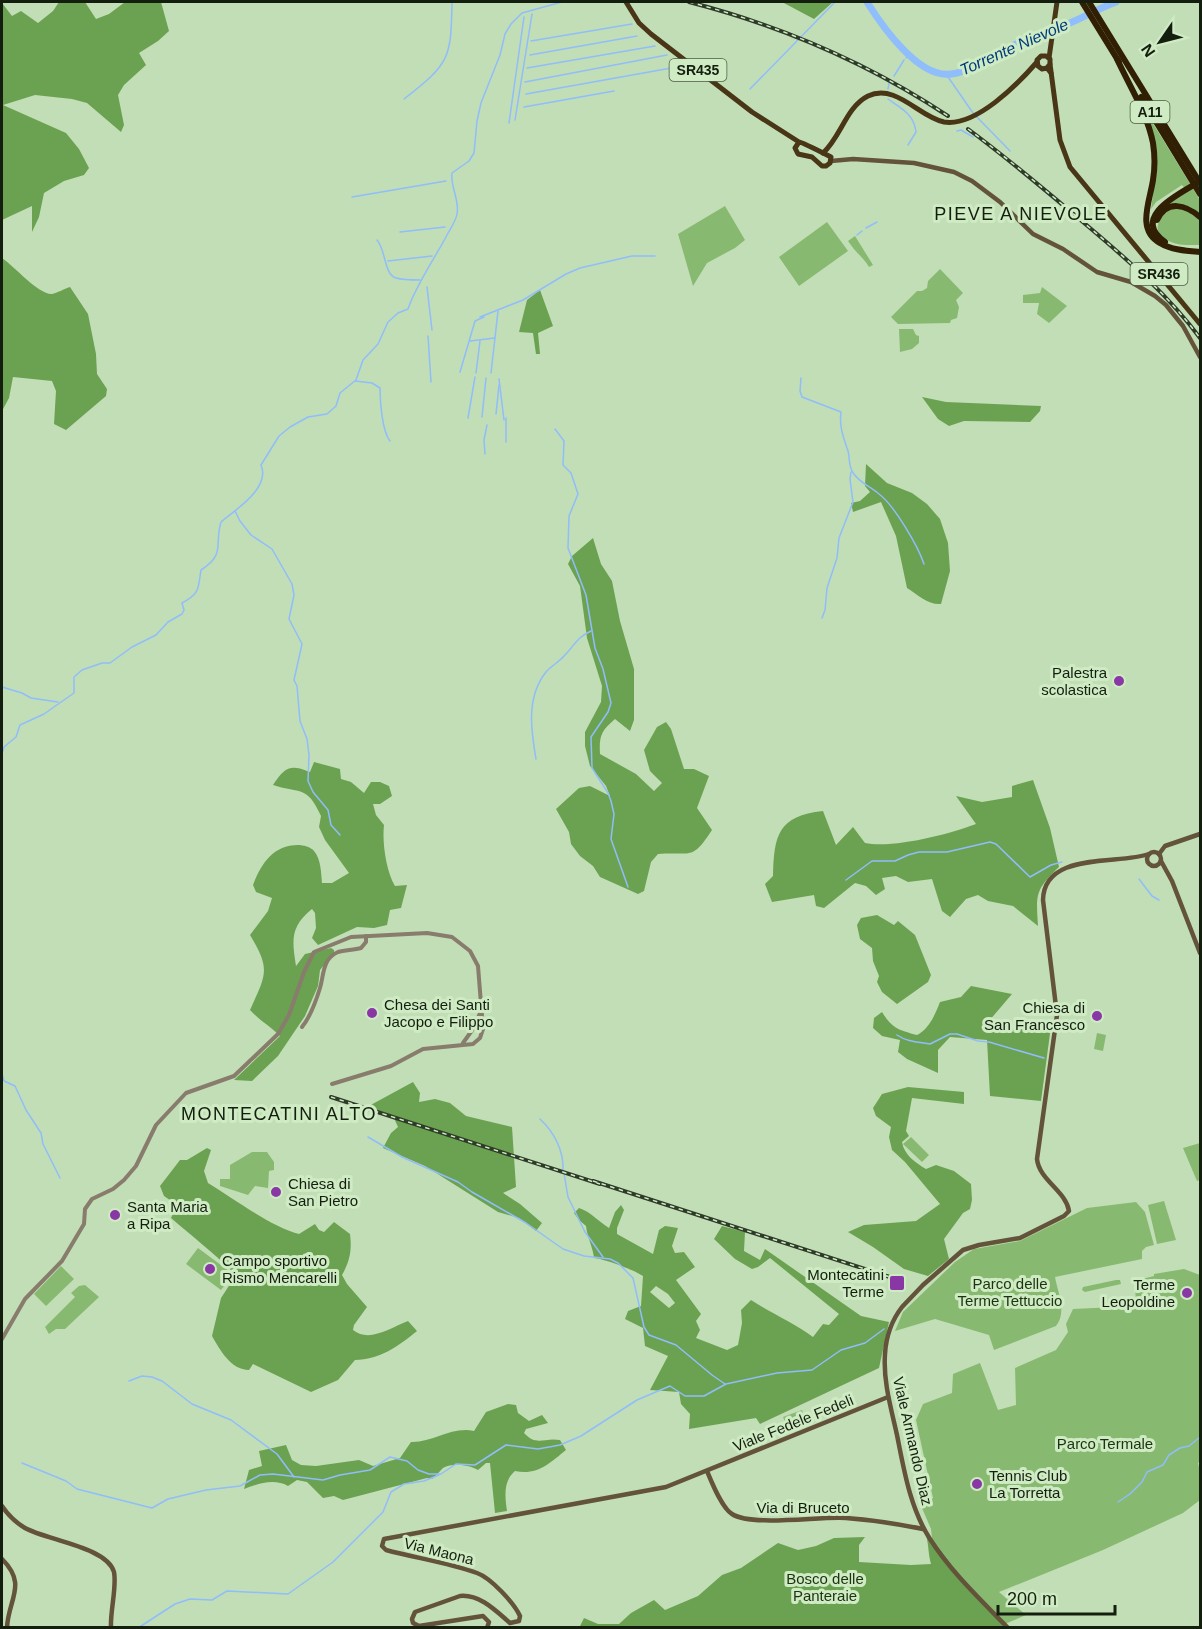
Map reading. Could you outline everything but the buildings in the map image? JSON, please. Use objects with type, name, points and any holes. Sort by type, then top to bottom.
[{"type":"highway","name":"A11","points":[[1086,3],[1200,179]]},
{"type":"highway","name":"A11","points":[[1103,30],[1117,59],[1200,194]]},
{"type":"highway","points":[[1117,59],[1139,102],[1153,147],[1153,181],[1146,217],[1152,229]]},
{"type":"highway","points":[[1199,252],[1162,245],[1155,240],[1150,218],[1155,208],[1200,179]]},
{"type":"highway","points":[[1152,229],[1166,208],[1182,206],[1200,217]]},
{"type":"main road","name":"SR435","points":[[626,2],[639,23],[651,34],[752,112],[780,129],[797,144],[798,154],[812,157],[822,166],[826,166],[831,158]]},
{"type":"main road","name":"SR436","points":[[1057,2],[1046,63],[1052,74],[1060,140],[1066,161],[1200,324]]},
{"type":"main road","points":[[823,153],[834,142],[862,100],[876,94],[894,96],[929,116],[945,122],[959,121],[970,118],[1016,85],[1037,62],[1046,63]]},
{"type":"main road","points":[[1029,72],[1046,63]]},
{"type":"main road","points":[[831,158],[834,142]]},
{"type":"main road","name":"SR435","points":[[797,144],[805,143],[831,158],[842,156],[853,159],[914,163],[954,172],[984,188],[1030,232],[1063,249],[1097,272],[1133,283],[1155,296],[1166,305],[1183,326],[1199,355]]},
{"type":"main road","points":[[1159,854],[1166,845],[1200,834]]},
{"type":"main road","points":[[1136,856],[1154,852],[1159,854]]},
{"type":"main road","points":[[1148,863],[1149,854]]},
{"type":"main road","points":[[1159,854],[1200,953]]},
{"type":"main road","points":[[1136,856],[1164,871],[1172,881]]},
{"type":"main road","name":"Viale Armando Diaz","points":[[1008,1628],[961,1579],[936,1548],[920,1522],[910,1492],[888,1397],[885,1373],[887,1342],[896,1314],[913,1294],[963,1250],[1020,1238],[1064,1216],[1069,1211],[1066,1202],[1039,1168],[1037,1159],[1056,1015],[1043,900],[1044,889],[1051,878],[1065,868],[1136,856]]},
{"type":"main road","points":[[1154,866],[1161,861]]},
{"type":"main road","name":"Viale Fedele Fedeli","points":[[706,1471],[888,1397]]},
{"type":"main road","name":"Via di Bruceto","points":[[706,1471],[726,1508],[732,1514],[740,1517],[777,1521],[846,1518],[924,1529]]},
{"type":"main road","name":"Via Maona","points":[[488,1628],[489,1622],[483,1616],[419,1626],[413,1623],[415,1612],[467,1595],[493,1608],[510,1623],[516,1623],[520,1618],[517,1609],[492,1582],[484,1577],[386,1550],[382,1546],[384,1539],[662,1488],[706,1471]]},
{"type":"main road","points":[[2,1506],[11,1518],[26,1528],[91,1552],[102,1557],[111,1566],[114,1574],[111,1628]]},
{"type":"main road","points":[[900,1524],[920,1522]]},
{"type":"main road","points":[[2,1559],[13,1574],[16,1586],[7,1628]]},
{"type":"street","points":[[2,1339],[25,1299],[62,1261],[84,1224],[85,1209],[92,1199],[113,1189],[124,1180],[136,1166],[156,1125],[186,1093],[234,1076],[278,1034],[289,1015],[303,972],[314,952],[351,937],[434,934],[446,935],[459,941],[472,954],[478,966],[482,1008],[481,1036],[474,1044],[423,1049],[391,1066],[332,1084]]},
{"type":"street","points":[[302,1027],[311,1012],[321,986],[322,970],[328,960],[338,952],[361,948],[364,946],[366,936]]},
{"type":"street","points":[[463,1044],[473,1029],[482,1008]]},
{"type":"green space","points":[[59,2],[85,2],[96,19],[109,14],[125,2],[161,2],[169,31],[139,53],[146,65],[124,85],[118,95],[124,125],[121,132],[87,103],[72,99],[35,95],[3,105],[66,133],[79,149],[89,168],[84,175],[64,181],[44,193],[39,217],[32,232],[32,206],[2,220],[2,3],[12,16],[21,11],[38,23],[53,11]]},
{"type":"green space","points":[[782,2],[833,2],[814,19]]},
{"type":"green space","points":[[1149,117],[1200,200],[1200,214],[1183,205],[1164,208],[1187,191],[1182,185],[1156,202],[1151,209],[1154,163]]},
{"type":"green space","points":[[725,206],[745,240],[707,263],[693,286],[678,234]]},
{"type":"green space","points":[[1176,207],[1200,220],[1200,245],[1174,243],[1160,234],[1158,224],[1160,219]]},
{"type":"green space","points":[[827,222],[848,251],[799,286],[779,257]]},
{"type":"green space","points":[[855,236],[873,265],[869,267],[848,241]]},
{"type":"green space","points":[[2,258],[40,290],[47,293],[52,294],[70,287],[88,314],[96,354],[97,374],[107,389],[106,396],[66,430],[54,424],[56,391],[52,381],[13,377],[9,398],[2,411]]},
{"type":"green space","points":[[940,269],[963,293],[956,300],[959,307],[957,318],[951,320],[950,323],[898,324],[891,317],[917,291],[927,288],[928,281]]},
{"type":"green space","points":[[1042,287],[1067,306],[1049,323],[1037,314],[1039,303],[1023,303],[1023,295],[1040,293]]},
{"type":"green space","points":[[540,290],[553,326],[538,333],[540,354],[536,354],[533,333],[519,332],[527,300]]},
{"type":"green space","points":[[899,329],[913,329],[919,336],[919,343],[912,349],[900,352]]},
{"type":"green space","points":[[922,397],[946,402],[1041,406],[1040,411],[1030,422],[964,421],[949,426],[938,419]]},
{"type":"green space","points":[[866,464],[887,483],[912,493],[927,504],[940,519],[948,543],[950,571],[941,604],[927,601],[907,588],[896,536],[881,502],[853,512],[851,503],[860,501],[870,492],[865,486]]},
{"type":"green space","points":[[593,538],[601,564],[612,581],[620,621],[634,669],[634,720],[630,731],[615,719],[602,734],[600,754],[636,774],[654,791],[662,783],[650,771],[644,750],[657,727],[666,722],[671,729],[684,769],[694,769],[709,776],[697,808],[712,830],[695,851],[684,854],[658,854],[651,862],[644,891],[638,894],[600,877],[593,866],[580,856],[571,844],[569,832],[556,809],[579,788],[590,786],[610,796],[606,786],[590,766],[585,746],[585,732],[601,702],[602,686],[587,638],[580,586],[568,564],[572,556]]},
{"type":"green space","points":[[314,762],[340,769],[341,779],[351,782],[364,793],[371,782],[380,782],[389,786],[392,796],[380,804],[373,804],[376,815],[384,825],[385,856],[389,873],[395,886],[407,885],[401,908],[390,910],[387,925],[374,928],[357,927],[318,945],[312,938],[316,928],[315,913],[312,909],[305,916],[294,934],[296,966],[305,954],[331,948],[334,953],[320,970],[318,986],[305,1016],[278,1056],[252,1081],[234,1080],[280,1036],[250,1010],[263,980],[264,972],[261,956],[250,935],[268,911],[272,898],[256,892],[253,885],[260,870],[275,852],[298,845],[309,847],[316,854],[322,883],[332,883],[349,873],[325,840],[319,827],[321,816],[312,799],[302,792],[273,785],[288,769],[297,768],[310,772]]},
{"type":"green space","points":[[1033,780],[1050,828],[1059,867],[1041,887],[1037,899],[1038,926],[1013,906],[988,901],[978,895],[966,899],[950,917],[942,911],[932,879],[908,882],[896,876],[882,878],[885,889],[876,895],[866,886],[855,883],[824,908],[816,906],[814,895],[772,902],[765,884],[773,876],[777,839],[788,823],[796,818],[823,811],[836,845],[853,827],[865,843],[905,842],[937,836],[976,824],[956,796],[982,802],[1012,797],[1012,786]]},
{"type":"green space","points":[[877,915],[894,925],[898,921],[915,935],[931,975],[928,982],[897,1004],[882,992],[877,982],[879,976],[873,961],[872,948],[860,939],[857,925],[861,918]]},
{"type":"green space","points":[[971,986],[1012,994],[989,1021],[1007,1032],[1029,1024],[1051,1026],[1041,1101],[990,1096],[987,1040],[950,1037],[938,1050],[938,1073],[907,1059],[898,1052],[900,1040],[882,1036],[873,1028],[874,1018],[882,1012],[896,1028],[917,1035],[934,1017],[940,1002],[961,997]]},
{"type":"green space","points":[[1097,1033],[1106,1035],[1103,1051],[1094,1049]]},
{"type":"green space","points":[[413,1082],[420,1093],[419,1102],[435,1099],[450,1103],[466,1116],[512,1127],[516,1187],[503,1193],[542,1223],[536,1231],[519,1218],[498,1212],[425,1166],[383,1148],[391,1133],[398,1127],[393,1116],[367,1107]]},
{"type":"green space","points":[[908,1087],[964,1092],[964,1104],[912,1098],[906,1131],[909,1136],[902,1142],[908,1155],[926,1169],[936,1165],[954,1171],[971,1184],[970,1209],[963,1213],[944,1239],[949,1259],[928,1276],[904,1269],[848,1232],[864,1225],[916,1221],[940,1204],[892,1150],[889,1137],[891,1127],[876,1116],[873,1108],[882,1094]]},
{"type":"green space","points":[[911,1137],[929,1155],[922,1162],[903,1144]]},
{"type":"green space","points":[[1200,1143],[1200,1180],[1197,1181],[1183,1148]]},
{"type":"green space","points":[[207,1148],[211,1150],[204,1171],[208,1183],[252,1212],[299,1234],[315,1224],[319,1230],[324,1232],[334,1222],[350,1234],[350,1255],[342,1275],[367,1307],[353,1330],[359,1334],[373,1335],[408,1321],[417,1331],[380,1355],[355,1360],[338,1380],[311,1392],[253,1364],[249,1370],[231,1363],[212,1336],[221,1298],[236,1275],[171,1218],[177,1205],[164,1196],[160,1186],[180,1160],[187,1160]]},
{"type":"green space","points":[[252,1152],[267,1152],[274,1162],[274,1170],[269,1171],[268,1188],[255,1186],[248,1195],[220,1186],[220,1179],[230,1179],[230,1165]]},
{"type":"green space","points":[[1164,1201],[1176,1240],[1157,1244],[1148,1205]]},
{"type":"green space","name":"Parco delle Terme Tettuccio","points":[[1136,1202],[1145,1212],[1154,1245],[1142,1251],[1142,1259],[1055,1277],[1061,1309],[1056,1326],[994,1350],[989,1335],[935,1319],[895,1331],[903,1312],[955,1262],[974,1249],[1020,1241],[1087,1208]]},
{"type":"green space","points":[[621,1205],[624,1210],[617,1234],[653,1254],[659,1230],[665,1226],[678,1228],[672,1246],[675,1253],[684,1252],[695,1267],[676,1280],[701,1314],[696,1321],[700,1330],[696,1338],[727,1350],[738,1345],[742,1323],[741,1310],[751,1300],[813,1337],[823,1324],[829,1325],[839,1314],[770,1258],[752,1269],[735,1259],[714,1239],[722,1226],[745,1232],[744,1251],[760,1260],[765,1249],[861,1316],[889,1322],[879,1368],[760,1424],[756,1418],[689,1429],[690,1414],[681,1404],[679,1392],[650,1390],[668,1356],[645,1346],[643,1328],[625,1319],[628,1311],[641,1306],[643,1276],[619,1265],[594,1258],[586,1226],[574,1213],[579,1208],[609,1228],[615,1212]],"holes":[[[656,1286],[668,1294],[675,1303],[669,1308],[650,1292]]]},
{"type":"green space","name":"Campo sportivo Rismo Mencarelli","points":[[198,1248],[233,1274],[221,1290],[186,1264]]},
{"type":"green space","points":[[61,1266],[74,1279],[46,1306],[34,1294]]},
{"type":"green space","name":"Parco Termale","points":[[1184,1269],[1200,1275],[1200,1461],[1198,1463],[1200,1500],[1183,1513],[1103,1550],[999,1592],[1026,1615],[1005,1624],[960,1576],[932,1538],[931,1529],[922,1508],[933,1498],[916,1420],[923,1404],[952,1393],[953,1374],[980,1363],[998,1410],[1016,1405],[1015,1368],[1056,1350],[1068,1332],[1066,1324],[1073,1309],[1137,1306],[1135,1291],[1140,1290],[1138,1280],[1154,1276],[1154,1274]]},
{"type":"green space","points":[[1120,1280],[1121,1284],[1085,1292],[1082,1290],[1083,1287]]},
{"type":"green space","points":[[85,1285],[99,1297],[65,1329],[56,1329],[49,1334],[45,1327],[75,1297],[71,1293],[79,1286]]},
{"type":"green space","points":[[508,1404],[516,1405],[518,1413],[529,1421],[542,1415],[548,1423],[526,1429],[524,1433],[529,1437],[537,1441],[560,1440],[566,1450],[549,1464],[537,1470],[515,1471],[511,1475],[505,1495],[507,1511],[495,1513],[490,1463],[486,1463],[478,1470],[461,1465],[447,1466],[432,1479],[427,1478],[343,1500],[334,1496],[323,1498],[307,1482],[297,1480],[288,1486],[271,1482],[244,1489],[249,1470],[262,1466],[259,1451],[286,1445],[292,1460],[301,1465],[316,1466],[359,1460],[373,1466],[400,1458],[411,1442],[419,1442],[458,1431],[474,1431],[486,1412]]},
{"type":"green space","points":[[802,1410],[805,1419],[787,1426],[783,1417]]},
{"type":"green space","name":"Bosco delle Panteraie","points":[[926,1535],[932,1538],[960,1576],[1008,1628],[579,1628],[584,1618],[598,1624],[619,1624],[631,1613],[654,1600],[665,1610],[698,1596],[722,1575],[741,1568],[778,1543],[798,1550],[816,1546],[834,1538],[865,1537],[859,1545],[859,1562],[931,1564]]},
{"type":"waterway","points":[[404,99],[431,77],[445,58],[451,36],[452,2]]},
{"type":"waterway","points":[[2,754],[4,747],[16,737],[20,725],[44,714],[74,693],[74,677],[82,670],[102,663],[110,663],[132,647],[156,635],[168,622],[182,614],[184,610],[182,603],[196,593],[201,570],[214,559],[218,549],[221,522],[250,498],[256,490],[263,474],[261,465],[279,436],[308,417],[327,414],[336,406],[340,393],[356,380],[363,360],[378,344],[388,322],[398,313],[408,309],[457,214],[452,173],[469,161],[474,153],[481,103],[500,55],[505,34],[511,24],[522,13],[562,2]]},
{"type":"waterway","points":[[750,89],[835,2]]},
{"type":"waterway","name":"Torrente Nievole","points":[[867,2],[892,37],[914,60],[939,73],[951,74],[968,69],[1014,45],[1116,2]]},
{"type":"waterway","points":[[515,120],[532,14]]},
{"type":"waterway","points":[[509,123],[524,17]]},
{"type":"waterway","points":[[531,41],[632,24]]},
{"type":"waterway","points":[[530,55],[637,36]]},
{"type":"waterway","points":[[527,68],[655,46]]},
{"type":"waterway","points":[[525,82],[667,55]]},
{"type":"waterway","name":"Torrente Nievole","points":[[906,58],[910,55]]},
{"type":"waterway","points":[[894,76],[904,60]]},
{"type":"waterway","points":[[526,94],[677,67]]},
{"type":"waterway","points":[[946,74],[973,113]]},
{"type":"waterway","points":[[888,89],[889,83]]},
{"type":"waterway","points":[[524,107],[614,91]]},
{"type":"waterway","points":[[888,99],[906,112],[913,121],[916,132],[908,145]]},
{"type":"waterway","points":[[976,116],[1010,151]]},
{"type":"waterway","points":[[957,131],[961,130],[973,137]]},
{"type":"waterway","points":[[352,197],[446,181]]},
{"type":"waterway","points":[[866,228],[877,222]]},
{"type":"waterway","points":[[400,232],[445,227]]},
{"type":"waterway","points":[[857,235],[862,231]]},
{"type":"waterway","points":[[377,240],[392,276],[420,280]]},
{"type":"waterway","points":[[388,261],[432,256]]},
{"type":"waterway","points":[[480,317],[523,300],[580,268],[632,256],[655,256]]},
{"type":"waterway","points":[[427,287],[432,330]]},
{"type":"waterway","points":[[491,373],[498,311]]},
{"type":"waterway","points":[[460,372],[475,321],[484,317]]},
{"type":"waterway","points":[[428,336],[431,382]]},
{"type":"waterway","points":[[470,341],[495,338]]},
{"type":"waterway","points":[[476,373],[480,341]]},
{"type":"waterway","points":[[468,418],[475,377]]},
{"type":"waterway","points":[[482,417],[486,378]]},
{"type":"waterway","points":[[801,378],[802,397],[841,412],[842,430],[852,471],[859,480],[879,494],[892,507],[911,537],[924,564]]},
{"type":"waterway","points":[[499,379],[504,420]]},
{"type":"waterway","points":[[355,381],[372,383],[380,388],[383,423],[390,441]]},
{"type":"waterway","points":[[496,414],[499,385]]},
{"type":"waterway","points":[[506,418],[506,442]]},
{"type":"waterway","points":[[485,454],[484,440],[487,425]]},
{"type":"waterway","points":[[555,429],[564,441],[563,465],[571,473],[578,494],[569,516],[568,548],[586,595],[595,648],[603,669],[611,703],[608,712],[591,737],[592,768],[611,801],[614,814],[611,839],[628,887]]},
{"type":"waterway","points":[[822,618],[827,588],[837,558],[839,538],[853,502],[851,472]]},
{"type":"waterway","points":[[235,511],[251,535],[272,549],[292,584],[294,595],[289,619],[302,644],[294,680],[297,686],[300,721],[307,739],[308,781],[313,792],[328,810],[331,825],[340,835]]},
{"type":"waterway","points":[[536,759],[532,714],[535,692],[546,672],[579,639],[591,631]]},
{"type":"waterway","points":[[2,687],[31,698],[58,702]]},
{"type":"waterway","points":[[846,880],[872,861],[895,861],[919,852],[947,852],[990,842],[996,844],[1030,877],[1051,865],[1062,862]]},
{"type":"waterway","points":[[1139,879],[1152,896],[1159,900]]},
{"type":"waterway","points":[[897,1035],[930,1044],[950,1034],[957,1034],[1044,1058]]},
{"type":"waterway","points":[[2,1073],[4,1081],[15,1086],[26,1110],[41,1133],[43,1144],[60,1178]]},
{"type":"waterway","points":[[540,1119],[557,1142],[562,1156],[563,1170]]},
{"type":"waterway","points":[[368,1137],[402,1157],[458,1182],[526,1223],[563,1249],[584,1256],[610,1259],[618,1263],[633,1278],[644,1327],[649,1335],[676,1345],[725,1384]]},
{"type":"waterway","points":[[564,1173],[568,1197],[585,1232],[603,1257]]},
{"type":"waterway","points":[[22,1463],[66,1481],[77,1489],[152,1508],[168,1499],[206,1490],[240,1486],[260,1475],[273,1474],[323,1480],[370,1470],[390,1457],[407,1461],[418,1470],[429,1474],[441,1474],[456,1464],[475,1465],[506,1445],[538,1449],[560,1445],[581,1436],[637,1400],[670,1386],[685,1396],[704,1396],[726,1384],[777,1373],[812,1370],[841,1350],[865,1343],[884,1329]]},
{"type":"waterway","points":[[129,1381],[142,1376],[152,1377],[162,1381],[192,1404],[231,1420],[277,1454],[294,1477]]},
{"type":"waterway","points":[[1118,1502],[1142,1482],[1147,1472],[1163,1465],[1169,1455],[1180,1448],[1189,1446],[1200,1437]]},
{"type":"waterway","points":[[138,1628],[175,1604],[190,1599],[212,1600],[227,1591],[288,1594],[333,1562],[383,1512],[391,1492],[404,1484],[424,1481],[439,1475]]},
{"type":"railway","points":[[689,2],[757,22],[823,48],[887,79],[948,116]]},
{"type":"railway","points":[[968,129],[1045,190],[1134,266],[1162,293],[1200,338]]},
{"type":"railway","points":[[331,1097],[600,1184]]},
{"type":"railway","points":[[593,1181],[899,1280]]},
{"type":"place","name":"Palestra scolastica","points":[[1119,681]]},
{"type":"place","name":"Chesa dei Santi Jacopo e Filippo","points":[[372,1013]]},
{"type":"place","name":"Chiesa di San Francesco","points":[[1097,1016]]},
{"type":"place","name":"Chiesa di San Pietro","points":[[276,1192]]},
{"type":"place","name":"Santa Maria a Ripa","points":[[115,1215]]},
{"type":"place","name":"Campo sportivo Rismo Mencarelli","points":[[210,1269]]},
{"type":"place","name":"Montecatini Terme","points":[[897,1283]]},
{"type":"place","name":"Terme Leopoldine","points":[[1187,1293]]},
{"type":"place","name":"Tennis Club La Torretta","points":[[977,1484]]},
{"type":"district","name":"PIEVE A NIEVOLE","points":[[1021,214]]},
{"type":"district","name":"MONTECATINI ALTO","points":[[279,1114]]}]
